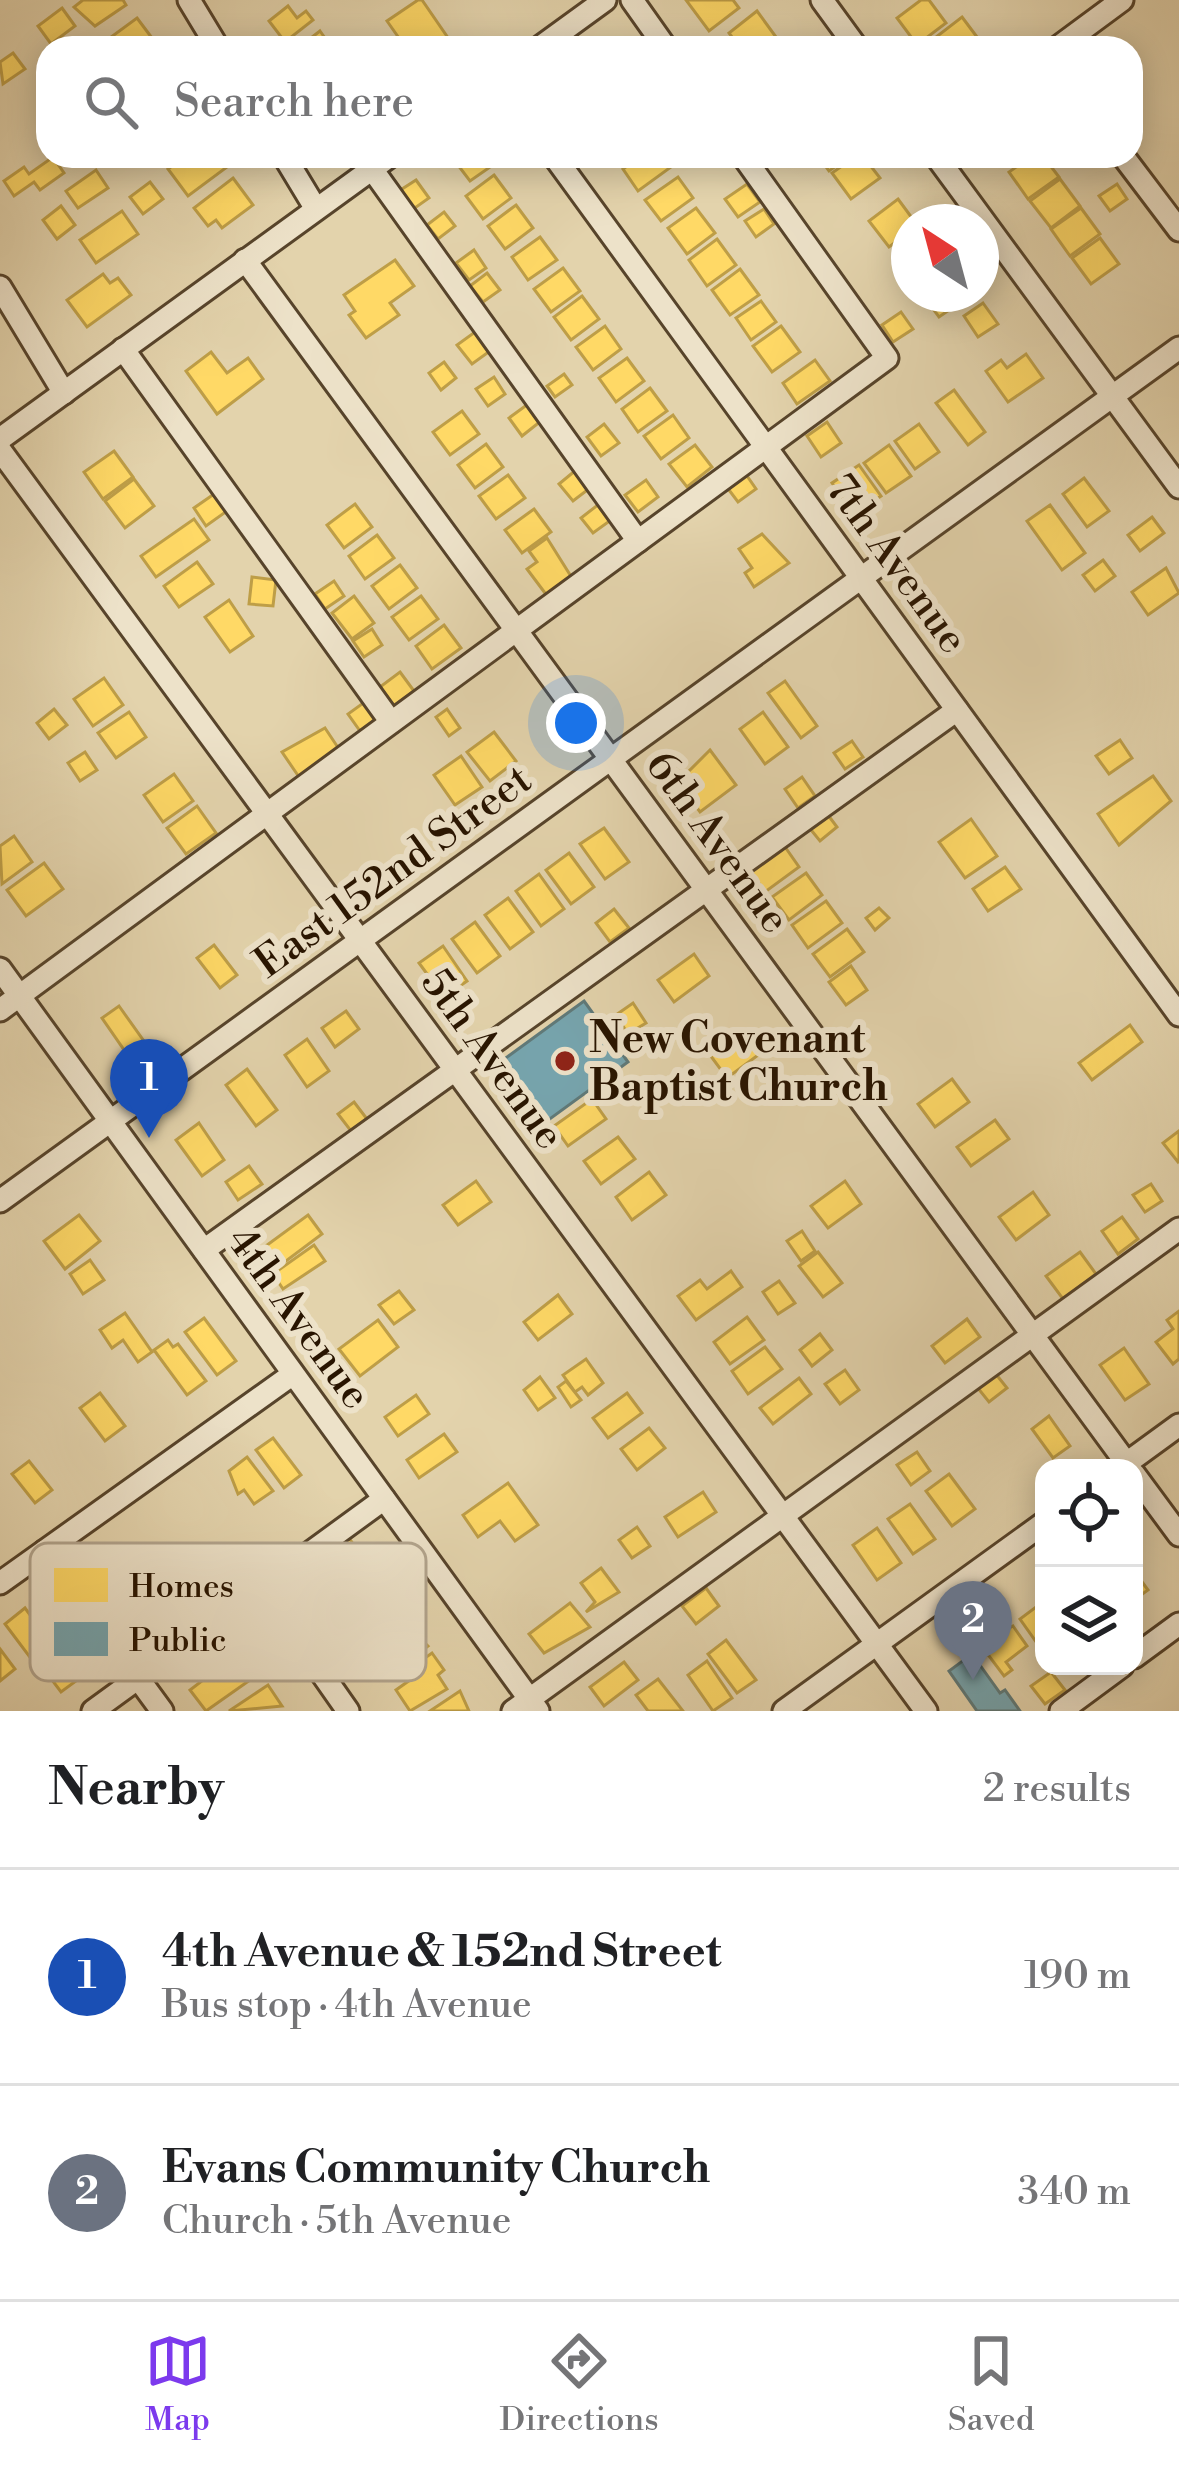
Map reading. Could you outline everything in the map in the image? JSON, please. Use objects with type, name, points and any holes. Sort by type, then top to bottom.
[{"type":"street","points":[[189,0],[211,36]]},
{"type":"street","points":[[632,0],[658,36]]},
{"type":"street","points":[[822,0],[848,36]]},
{"type":"street","points":[[1074,36],[1123,0]]},
{"type":"street","points":[[554,36],[595,3]]},
{"type":"street","points":[[291,168],[316,209]]},
{"type":"street","points":[[0,439],[373,168]]},
{"type":"street","points":[[385,168],[638,541]]},
{"type":"street","name":"7th Avenue","points":[[563,168],[1179,1015]]},
{"type":"street","points":[[0,1010],[886,358],[751,168]]},
{"type":"street","points":[[946,168],[1179,487]]},
{"type":"street","points":[[1132,168],[1179,230]]},
{"type":"street","name":"6th Avenue","points":[[245,260],[1122,1459]]},
{"type":"street","points":[[0,287],[64,393]]},
{"type":"street","name":"East 152nd Street","points":[[0,1202],[1179,348]]},
{"type":"street","points":[[123,349],[391,722]]},
{"type":"street","name":"5th Avenue","points":[[0,450],[926,1711]]},
{"type":"street","points":[[204,1250],[957,710]]},
{"type":"street","name":"4th Avenue","points":[[0,969],[414,1543]]},
{"type":"street","points":[[527,1707],[1179,1229]]},
{"type":"street","points":[[56,1543],[293,1374]]},
{"type":"street","points":[[1139,1459],[1179,1425]]},
{"type":"street","name":"6th Avenue","points":[[1143,1488],[1179,1535]]},
{"type":"street","points":[[324,1543],[384,1499]]},
{"type":"street","points":[[784,1711],[1035,1530]]},
{"type":"street","name":"4th Avenue","points":[[426,1560],[527,1707]]},
{"type":"street","points":[[0,1583],[30,1562]]},
{"type":"street","points":[[1143,1650],[1179,1624]]},
{"type":"street","points":[[1060,1711],[1110,1675]]},
{"type":"street","points":[[93,1711],[134,1681]]},
{"type":"street","points":[[140,1681],[162,1711]]},
{"type":"street","points":[[327,1681],[348,1711]]},
{"type":"building: Homes","points":[[83,0],[123,0],[126,5],[95,26],[74,7]]},
{"type":"building: Homes","points":[[422,0],[447,36],[398,36],[387,21]]},
{"type":"building: Homes","points":[[686,0],[733,0],[739,8],[709,31]]},
{"type":"building: Homes","points":[[921,0],[929,0],[946,23],[929,36],[910,36],[897,18]]},
{"type":"building: Homes","points":[[288,6],[297,18],[306,11],[313,20],[293,36],[280,36],[269,21]]},
{"type":"building: Homes","points":[[62,8],[75,26],[62,36],[45,36],[38,26]]},
{"type":"building: Homes","points":[[757,11],[775,36],[731,36],[729,33]]},
{"type":"building: Homes","points":[[962,17],[976,36],[937,36]]},
{"type":"building: Homes","points":[[137,18],[150,36],[112,36]]},
{"type":"building: Homes","points":[[13,53],[25,69],[3,84],[0,62]]},
{"type":"building: Homes","points":[[24,167],[29,174],[37,168],[61,168],[64,173],[40,190],[34,182],[14,196],[4,181]]},
{"type":"building: Homes","points":[[169,168],[226,168],[188,196]]},
{"type":"building: Homes","points":[[460,168],[489,168],[470,181]]},
{"type":"building: Homes","points":[[624,168],[670,168],[638,191]]},
{"type":"building: Homes","points":[[839,168],[872,168],[880,178],[851,199],[832,173]]},
{"type":"building: Homes","points":[[1052,168],[1059,177],[1028,199],[1009,172]]},
{"type":"building: Homes","points":[[96,170],[108,188],[78,208],[66,191]]},
{"type":"building: Homes","points":[[494,175],[511,198],[483,219],[466,196]]},
{"type":"building: Homes","points":[[678,177],[693,198],[661,221],[645,200]]},
{"type":"building: Homes","points":[[233,178],[253,205],[222,228],[216,220],[208,226],[194,208]]},
{"type":"building: Homes","points":[[1060,179],[1080,206],[1051,228],[1030,201]]},
{"type":"building: Homes","points":[[416,180],[429,198],[412,210],[399,191]]},
{"type":"building: Homes","points":[[150,182],[163,199],[143,214],[130,197]]},
{"type":"building: Homes","points":[[747,184],[760,202],[738,217],[725,199]]},
{"type":"building: Homes","points":[[1117,184],[1127,199],[1110,211],[1099,196]]},
{"type":"building: Homes","points":[[891,204],[891,246],[889,247],[869,221]]},
{"type":"building: Homes","points":[[516,205],[533,228],[505,249],[488,226]]},
{"type":"building: Homes","points":[[61,206],[75,225],[57,239],[43,220]]},
{"type":"building: Homes","points":[[696,208],[715,233],[687,254],[668,228]]},
{"type":"building: Homes","points":[[1081,208],[1100,234],[1070,256],[1051,229]]},
{"type":"building: Homes","points":[[764,209],[774,224],[756,237],[745,221]]},
{"type":"building: Homes","points":[[122,211],[138,234],[96,263],[80,240]]},
{"type":"building: Homes","points":[[444,212],[455,226],[438,239],[427,225]]},
{"type":"building: Homes","points":[[540,237],[557,260],[528,280],[512,257]]},
{"type":"building: Homes","points":[[1100,238],[1119,264],[1091,284],[1072,258]]},
{"type":"building: Homes","points":[[717,239],[736,265],[707,286],[689,260]]},
{"type":"building: Homes","points":[[474,250],[486,268],[469,280],[456,263]]},
{"type":"building: Homes","points":[[395,260],[414,286],[390,303],[399,315],[366,338],[349,315],[355,311],[344,295]]},
{"type":"building: Homes","points":[[563,268],[580,291],[551,312],[534,289]]},
{"type":"building: Homes","points":[[740,269],[759,295],[730,315],[712,290]]},
{"type":"building: Homes","points":[[487,273],[500,290],[483,302],[470,286]]},
{"type":"building: Homes","points":[[103,274],[110,283],[118,278],[131,295],[87,327],[67,300]]},
{"type":"building: Homes","points":[[582,296],[599,319],[571,340],[554,317]]},
{"type":"building: Homes","points":[[761,301],[776,322],[751,340],[736,318]]},
{"type":"building: Homes","points":[[901,312],[913,329],[893,342],[882,325]]},
{"type":"building: Homes","points":[[989,312],[998,324],[978,337],[964,316]]},
{"type":"building: Homes","points":[[605,326],[621,349],[593,370],[576,347]]},
{"type":"building: Homes","points":[[781,326],[800,352],[772,372],[753,346]]},
{"type":"building: Homes","points":[[475,332],[490,351],[472,364],[457,345]]},
{"type":"building: Homes","points":[[211,352],[227,373],[248,358],[263,379],[217,414],[186,371]]},
{"type":"building: Homes","points":[[1026,354],[1043,378],[1008,402],[986,371],[1001,360],[1007,368]]},
{"type":"building: Homes","points":[[627,358],[644,381],[616,402],[599,378]]},
{"type":"building: Homes","points":[[815,360],[830,381],[797,404],[783,383]]},
{"type":"building: Homes","points":[[444,362],[456,378],[441,390],[429,373]]},
{"type":"building: Homes","points":[[564,374],[572,385],[555,397],[547,386]]},
{"type":"building: Homes","points":[[494,377],[505,394],[488,406],[476,389]]},
{"type":"building: Homes","points":[[650,388],[667,411],[638,432],[622,409]]},
{"type":"building: Homes","points":[[954,390],[985,432],[968,445],[936,403]]},
{"type":"building: Homes","points":[[528,404],[541,421],[522,436],[509,418]]},
{"type":"building: Homes","points":[[462,411],[479,434],[450,455],[433,432]]},
{"type":"building: Homes","points":[[673,415],[689,438],[661,459],[644,436]]},
{"type":"building: Homes","points":[[827,422],[841,443],[821,457],[807,436]]},
{"type":"building: Homes","points":[[604,424],[619,443],[601,456],[587,437]]},
{"type":"building: Homes","points":[[919,424],[939,452],[915,469],[895,441]]},
{"type":"building: Homes","points":[[486,444],[503,467],[475,488],[458,465]]},
{"type":"building: Homes","points":[[695,445],[712,467],[687,487],[669,464]]},
{"type":"building: Homes","points":[[889,445],[911,476],[886,493],[864,463]]},
{"type":"building: Homes","points":[[114,451],[133,477],[103,499],[84,472]]},
{"type":"building: Homes","points":[[859,465],[881,496],[854,514],[832,483]]},
{"type":"building: Homes","points":[[576,470],[590,488],[573,501],[559,484]]},
{"type":"building: Homes","points":[[745,473],[756,489],[738,502],[726,486]]},
{"type":"building: Homes","points":[[508,475],[525,498],[496,519],[479,496]]},
{"type":"building: Homes","points":[[1084,478],[1109,511],[1087,527],[1063,494]]},
{"type":"building: Homes","points":[[134,479],[154,506],[125,528],[105,501]]},
{"type":"building: Homes","points":[[646,480],[658,497],[638,512],[625,495]]},
{"type":"building: Homes","points":[[214,494],[227,511],[206,526],[194,508]]},
{"type":"building: Homes","points":[[355,504],[372,527],[344,548],[327,525]]},
{"type":"building: Homes","points":[[599,504],[611,520],[593,533],[581,518]]},
{"type":"building: Homes","points":[[1050,505],[1085,553],[1062,570],[1027,521]]},
{"type":"building: Homes","points":[[534,509],[551,532],[522,553],[505,530]]},
{"type":"building: Homes","points":[[1152,517],[1164,533],[1140,551],[1128,535]]},
{"type":"building: Homes","points":[[194,519],[209,540],[156,577],[141,556]]},
{"type":"building: Homes","points":[[762,534],[789,563],[754,587],[745,573],[752,568],[739,549]]},
{"type":"building: Homes","points":[[377,535],[394,558],[365,579],[349,556]]},
{"type":"building: Homes","points":[[547,538],[572,578],[548,597],[527,569],[537,562],[529,551]]},
{"type":"building: Homes","points":[[1103,560],[1115,576],[1095,591],[1083,575]]},
{"type":"building: Homes","points":[[197,562],[213,584],[179,607],[164,586]]},
{"type":"building: Homes","points":[[400,565],[417,588],[389,609],[372,586]]},
{"type":"building: Homes","points":[[1166,568],[1179,593],[1148,615],[1132,592]]},
{"type":"building: Homes","points":[[252,577],[276,580],[273,606],[249,604]]},
{"type":"building: Homes","points":[[334,581],[344,596],[325,609],[315,594]]},
{"type":"building: Homes","points":[[354,596],[374,623],[352,639],[332,613]]},
{"type":"building: Homes","points":[[421,596],[438,619],[409,640],[392,617]]},
{"type":"building: Homes","points":[[229,600],[253,636],[230,652],[205,617]]},
{"type":"building: Homes","points":[[444,625],[461,648],[432,669],[416,646]]},
{"type":"building: Homes","points":[[372,629],[382,645],[364,657],[353,641]]},
{"type":"building: Homes","points":[[400,672],[414,691],[394,706],[380,687]]},
{"type":"building: Homes","points":[[104,678],[123,705],[93,726],[74,699]]},
{"type":"building: Homes","points":[[785,681],[817,726],[801,738],[768,693]]},
{"type":"building: Homes","points":[[366,701],[378,718],[360,731],[348,714]]},
{"type":"building: Homes","points":[[54,709],[67,725],[49,739],[37,723]]},
{"type":"building: Homes","points":[[447,709],[460,728],[449,736],[436,717]]},
{"type":"building: Homes","points":[[129,712],[146,737],[116,758],[98,733]]},
{"type":"building: Homes","points":[[763,712],[788,747],[765,764],[740,729]]},
{"type":"building: Homes","points":[[325,728],[339,749],[299,777],[282,752]]},
{"type":"building: Homes","points":[[494,732],[516,761],[490,781],[467,752]]},
{"type":"building: Homes","points":[[1120,740],[1132,758],[1109,774],[1096,756]]},
{"type":"building: Homes","points":[[852,741],[863,757],[845,769],[834,753]]},
{"type":"building: Homes","points":[[710,750],[736,785],[700,812],[678,782]]},
{"type":"building: Homes","points":[[85,752],[97,770],[80,781],[68,763]]},
{"type":"building: Homes","points":[[461,756],[482,787],[455,805],[434,775]]},
{"type":"building: Homes","points":[[174,774],[193,801],[163,822],[144,795]]},
{"type":"building: Homes","points":[[1153,776],[1171,801],[1119,845],[1098,814]]},
{"type":"building: Homes","points":[[802,777],[815,796],[798,808],[785,789]]},
{"type":"building: Homes","points":[[197,806],[216,833],[186,854],[167,828]]},
{"type":"building: Homes","points":[[825,811],[837,827],[820,841],[807,825]]},
{"type":"building: Homes","points":[[971,819],[997,856],[965,878],[939,842]]},
{"type":"building: Homes","points":[[604,828],[629,862],[605,879],[580,844]]},
{"type":"building: Homes","points":[[14,836],[32,862],[2,884],[0,846]]},
{"type":"building: Homes","points":[[783,844],[799,867],[765,892],[749,869]]},
{"type":"building: Homes","points":[[569,853],[594,887],[571,904],[546,870]]},
{"type":"building: Homes","points":[[44,863],[63,889],[26,916],[7,890]]},
{"type":"building: Homes","points":[[1005,867],[1021,889],[988,911],[973,889]]},
{"type":"building: Homes","points":[[806,873],[822,895],[789,920],[772,897]]},
{"type":"building: Homes","points":[[539,874],[564,909],[541,926],[516,891]]},
{"type":"building: Homes","points":[[508,898],[533,932],[510,949],[485,915]]},
{"type":"building: Homes","points":[[826,901],[842,923],[808,948],[792,925]]},
{"type":"building: Homes","points":[[879,908],[889,918],[875,930],[866,918]]},
{"type":"building: Homes","points":[[614,909],[629,928],[610,942],[596,923]]},
{"type":"building: Homes","points":[[475,922],[500,956],[477,973],[452,939]]},
{"type":"building: Homes","points":[[847,929],[864,952],[830,977],[813,954]]},
{"type":"building: Homes","points":[[214,945],[237,975],[220,988],[197,958]]},
{"type":"building: Homes","points":[[443,946],[467,981],[444,997],[419,963]]},
{"type":"building: Homes","points":[[694,954],[709,976],[674,1002],[658,980]]},
{"type":"building: Homes","points":[[851,966],[867,990],[846,1005],[829,982]]},
{"type":"building: Homes","points":[[633,1003],[646,1023],[628,1034],[616,1015]]},
{"type":"building: Homes","points":[[119,1006],[146,1044],[129,1057],[102,1018]]},
{"type":"building: Homes","points":[[346,1011],[359,1029],[335,1047],[322,1028]]},
{"type":"building: Homes","points":[[1130,1025],[1142,1042],[1092,1080],[1079,1063]]},
{"type":"building: Homes","points":[[744,1030],[761,1053],[727,1078],[710,1055]]},
{"type":"building: Homes","points":[[307,1039],[329,1071],[307,1087],[285,1055]]},
{"type":"building: Homes","points":[[247,1069],[277,1110],[256,1126],[226,1085]]},
{"type":"building: Homes","points":[[952,1079],[969,1102],[935,1127],[918,1104]]},
{"type":"building: Homes","points":[[592,1099],[606,1119],[568,1146],[554,1126]]},
{"type":"building: Homes","points":[[354,1102],[367,1119],[351,1131],[338,1114]]},
{"type":"building: Homes","points":[[995,1120],[1009,1139],[971,1166],[957,1147]]},
{"type":"building: Homes","points":[[199,1123],[224,1160],[202,1176],[176,1140]]},
{"type":"building: Homes","points":[[1179,1131],[1179,1161],[1178,1162],[1163,1143]]},
{"type":"building: Homes","points":[[618,1137],[635,1159],[601,1184],[584,1161]]},
{"type":"building: Homes","points":[[249,1166],[262,1184],[238,1200],[226,1182]]},
{"type":"building: Homes","points":[[649,1172],[666,1195],[632,1220],[616,1197]]},
{"type":"building: Homes","points":[[476,1181],[491,1202],[458,1225],[443,1205]]},
{"type":"building: Homes","points":[[845,1181],[861,1204],[828,1228],[811,1206]]},
{"type":"building: Homes","points":[[1151,1184],[1162,1201],[1145,1212],[1133,1195]]},
{"type":"building: Homes","points":[[1033,1192],[1049,1215],[1016,1240],[999,1217]]},
{"type":"building: Homes","points":[[79,1215],[100,1241],[65,1269],[44,1241]]},
{"type":"building: Homes","points":[[308,1215],[322,1234],[278,1267],[263,1248]]},
{"type":"building: Homes","points":[[1122,1217],[1138,1239],[1118,1254],[1102,1231]]},
{"type":"building: Homes","points":[[802,1231],[815,1251],[801,1261],[787,1241]]},
{"type":"building: Homes","points":[[314,1245],[325,1261],[283,1289],[273,1274]]},
{"type":"building: Homes","points":[[818,1252],[842,1283],[823,1297],[799,1266]]},
{"type":"building: Homes","points":[[1080,1252],[1096,1274],[1063,1299],[1046,1276]]},
{"type":"building: Homes","points":[[90,1260],[104,1280],[83,1294],[70,1274]]},
{"type":"building: Homes","points":[[731,1271],[742,1287],[696,1320],[678,1296],[700,1280],[707,1289]]},
{"type":"building: Homes","points":[[779,1281],[795,1303],[778,1314],[763,1292]]},
{"type":"building: Homes","points":[[399,1291],[414,1310],[394,1324],[379,1305]]},
{"type":"building: Homes","points":[[558,1295],[572,1314],[538,1340],[524,1322]]},
{"type":"building: Homes","points":[[1179,1311],[1179,1359],[1173,1364],[1156,1342],[1173,1329],[1167,1320]]},
{"type":"building: Homes","points":[[125,1313],[152,1352],[138,1362],[123,1340],[112,1348],[100,1330]]},
{"type":"building: Homes","points":[[747,1317],[764,1340],[730,1364],[714,1342]]},
{"type":"building: Homes","points":[[204,1318],[236,1361],[217,1375],[185,1332]]},
{"type":"building: Homes","points":[[967,1319],[980,1337],[945,1363],[932,1346]]},
{"type":"building: Homes","points":[[378,1320],[398,1347],[360,1376],[339,1349]]},
{"type":"building: Homes","points":[[820,1334],[832,1350],[812,1366],[800,1350]]},
{"type":"building: Homes","points":[[168,1340],[173,1347],[178,1344],[206,1381],[187,1395],[154,1350]]},
{"type":"building: Homes","points":[[765,1347],[782,1369],[748,1394],[732,1371]]},
{"type":"building: Homes","points":[[1124,1348],[1149,1384],[1125,1400],[1100,1365]]},
{"type":"building: Homes","points":[[586,1359],[603,1383],[588,1395],[582,1387],[575,1392],[563,1375]]},
{"type":"building: Homes","points":[[845,1370],[859,1390],[840,1404],[825,1384]]},
{"type":"building: Homes","points":[[995,1373],[1007,1388],[989,1402],[977,1387]]},
{"type":"building: Homes","points":[[540,1377],[555,1398],[538,1410],[524,1390]]},
{"type":"building: Homes","points":[[799,1378],[811,1394],[773,1424],[760,1408]]},
{"type":"building: Homes","points":[[566,1381],[581,1400],[571,1407],[558,1387]]},
{"type":"building: Homes","points":[[100,1393],[125,1426],[105,1441],[80,1408]]},
{"type":"building: Homes","points":[[627,1393],[642,1413],[608,1438],[593,1418]]},
{"type":"building: Homes","points":[[416,1395],[429,1414],[398,1436],[385,1417]]},
{"type":"building: Homes","points":[[1049,1416],[1070,1446],[1053,1458],[1032,1429]]},
{"type":"building: Homes","points":[[649,1428],[665,1448],[637,1470],[621,1449]]},
{"type":"building: Homes","points":[[444,1434],[457,1452],[419,1478],[407,1460]]},
{"type":"building: Homes","points":[[273,1438],[301,1475],[284,1488],[256,1450]]},
{"type":"building: Homes","points":[[917,1452],[930,1471],[911,1485],[897,1465]]},
{"type":"building: Homes","points":[[247,1457],[273,1491],[254,1504],[244,1490],[238,1494],[229,1471]]},
{"type":"building: Homes","points":[[29,1461],[52,1490],[35,1503],[12,1474]]},
{"type":"building: Homes","points":[[949,1474],[975,1509],[952,1526],[926,1491]]},
{"type":"building: Homes","points":[[508,1483],[538,1525],[515,1541],[500,1521],[478,1537],[463,1515]]},
{"type":"building: Homes","points":[[703,1492],[716,1512],[678,1537],[665,1517]]},
{"type":"building: Homes","points":[[910,1504],[935,1539],[913,1554],[888,1519]]},
{"type":"building: Homes","points":[[637,1527],[650,1546],[632,1558],[619,1540]]},
{"type":"building: Homes","points":[[877,1528],[901,1563],[877,1580],[853,1545]]},
{"type":"building: Homes","points":[[601,1568],[619,1592],[586,1612],[595,1602],[581,1583]]},
{"type":"building: Homes","points":[[706,1588],[719,1606],[696,1624],[682,1606]]},
{"type":"building: Homes","points":[[570,1603],[590,1627],[544,1653],[529,1634]]},
{"type":"building: Homes","points":[[25,1608],[30,1615],[30,1657],[5,1624]]},
{"type":"building: Homes","points":[[1035,1608],[1035,1640],[1020,1619]]},
{"type":"building: Homes","points":[[1013,1626],[1027,1646],[1006,1662],[1012,1670],[1004,1676],[980,1644]]},
{"type":"building: Homes","points":[[726,1640],[756,1680],[737,1693],[708,1654]]},
{"type":"building: Homes","points":[[0,1649],[15,1669],[0,1681]]},
{"type":"building: Homes","points":[[432,1653],[444,1670],[438,1675],[447,1689],[410,1711],[396,1690],[409,1681],[426,1681],[426,1657]]},
{"type":"building: Homes","points":[[707,1661],[732,1698],[713,1711],[688,1675]]},
{"type":"building: Homes","points":[[624,1662],[638,1680],[604,1706],[590,1687]]},
{"type":"building: Homes","points":[[1053,1675],[1065,1690],[1045,1704],[1031,1686]]},
{"type":"building: Homes","points":[[658,1679],[683,1711],[648,1711],[636,1695]]},
{"type":"building: Homes","points":[[53,1681],[76,1681],[61,1692]]},
{"type":"building: Homes","points":[[202,1681],[249,1681],[206,1711],[190,1690]]},
{"type":"building: Homes","points":[[268,1685],[282,1706],[229,1711]]},
{"type":"building: Homes","points":[[460,1691],[469,1711],[430,1711]]},
{"type":"building: Public","name":"New Covenant Baptist Church","points":[[584,1001],[628,1062],[547,1121],[503,1060]]},
{"type":"building: Public","points":[[972,1654],[1000,1693],[1005,1690],[1020,1711],[977,1711],[949,1671]]},
{"type":"place","name":"New Covenant Baptist Church","points":[[565,1061]]},
{"type":"place","name":"4th Avenue & 152nd Street","points":[[149,1138]]},
{"type":"place","name":"Evans Community Church","points":[[973,1680]]}]
